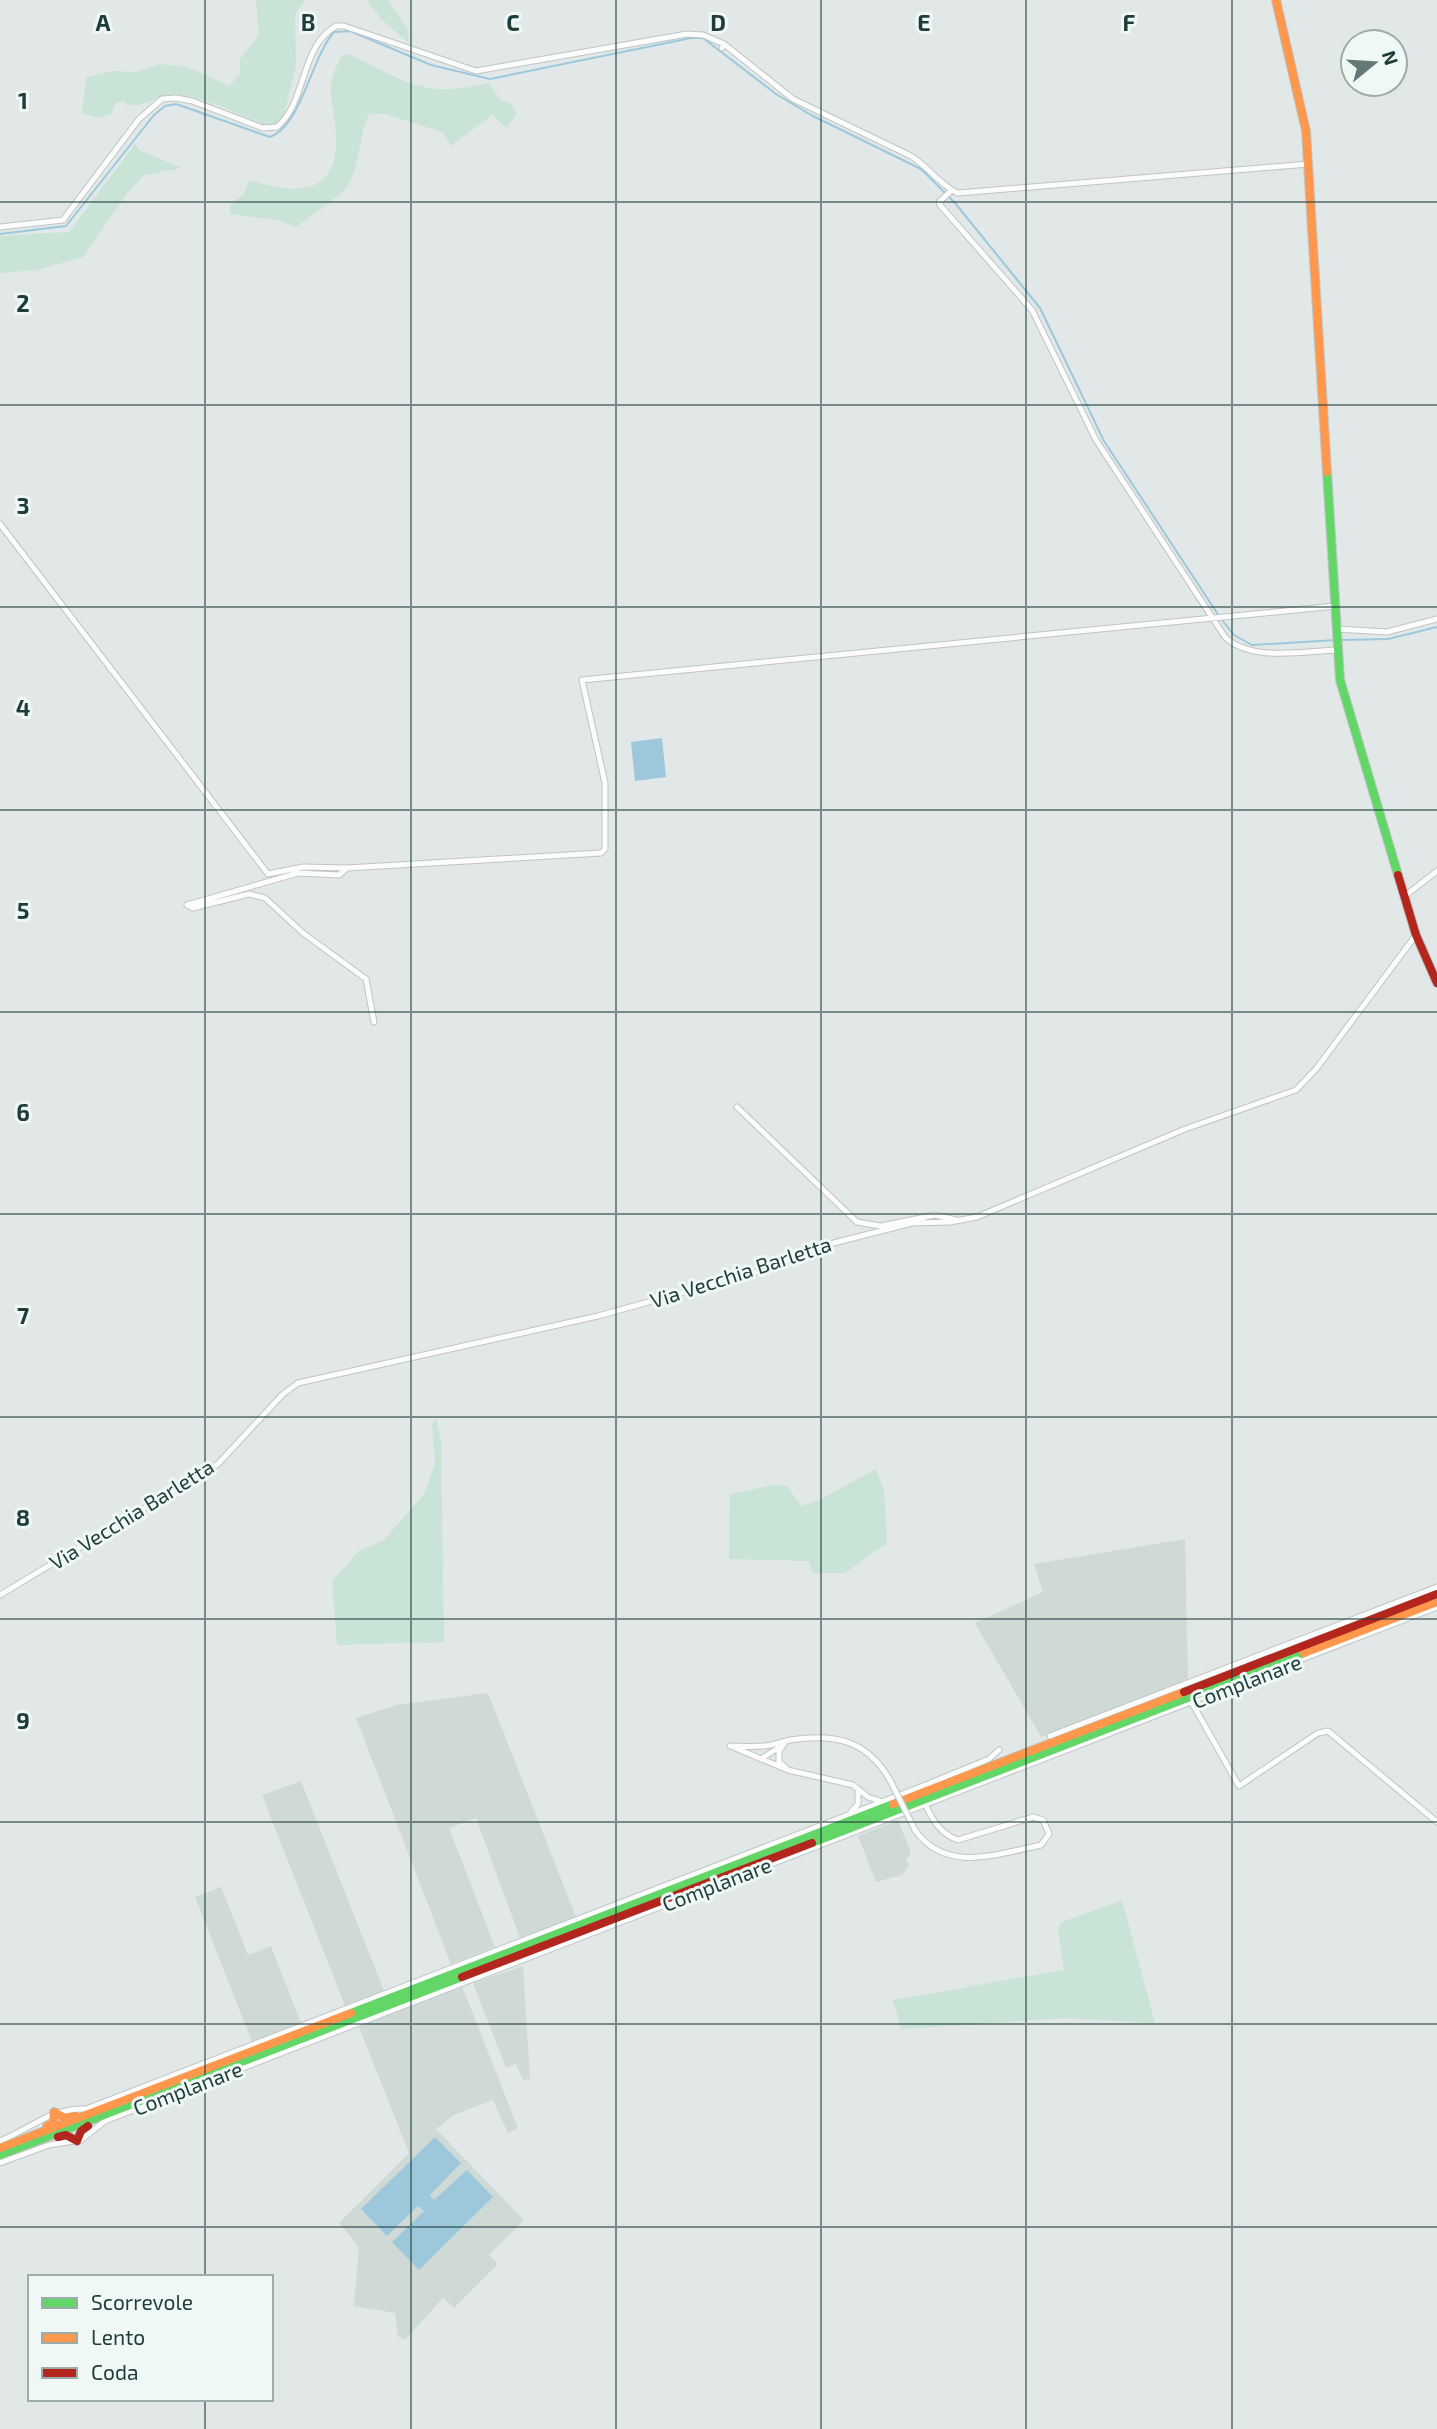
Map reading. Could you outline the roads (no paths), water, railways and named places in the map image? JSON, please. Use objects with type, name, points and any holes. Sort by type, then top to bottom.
[{"type":"main road","points":[[1276,0],[1306,131],[1336,640],[1343,697],[1406,895],[1416,935],[1437,982]]},
{"type":"main road","points":[[0,2155],[85,2115],[1437,1594]]},
{"type":"main road","points":[[0,2148],[101,2116],[1437,1602]]},
{"type":"main road","points":[[37,2137],[53,2123],[54,2112],[65,2118],[85,2115]]},
{"type":"main road","points":[[37,2137],[66,2135],[77,2141],[83,2128],[101,2116]]},
{"type":"street","points":[[0,228],[63,220],[139,119],[162,99],[184,99],[263,128],[277,127],[292,103],[318,45],[335,26],[344,26],[476,71],[687,34],[703,35],[723,46],[793,99],[911,156],[933,172],[949,193]]},
{"type":"street","points":[[949,193],[1308,164]]},
{"type":"street","points":[[949,193],[940,205],[1032,310],[1096,440],[1234,646],[1248,650],[1336,640],[1387,632],[1437,619]]},
{"type":"street","points":[[0,524],[266,873],[272,875],[303,867],[347,868],[593,855],[604,851],[605,783],[582,680],[1335,606]]},
{"type":"street","points":[[347,868],[339,875],[306,872],[272,880],[187,907],[249,894],[265,898],[303,933],[366,979],[374,1022]]},
{"type":"street","points":[[1406,895],[1437,871]]},
{"type":"street","name":"Via Vecchia Barletta","points":[[0,1595],[218,1464],[282,1395],[298,1383],[598,1316],[786,1262],[814,1248],[912,1223],[959,1221],[1006,1207],[1185,1129],[1296,1090],[1316,1069],[1416,935]]},
{"type":"street","points":[[737,1107],[857,1222],[881,1226],[935,1214],[959,1221]]},
{"type":"street","name":"Complanare","points":[[1050,1737],[1437,1587]]},
{"type":"street","name":"Complanare","points":[[0,2163],[49,2145],[77,2141],[115,2117],[1437,1607]]},
{"type":"street","points":[[1192,1703],[1239,1786],[1318,1733],[1328,1731],[1437,1822]]},
{"type":"street","points":[[887,1800],[873,1800],[841,1782],[788,1770],[730,1746],[766,1746],[786,1741],[831,1737],[850,1741],[874,1757],[891,1782],[915,1830],[932,1849],[946,1857],[960,1858],[1041,1845],[1049,1834],[1043,1820],[1033,1817],[970,1839],[958,1840],[947,1836],[926,1806]]},
{"type":"street","points":[[761,1759],[786,1741]]},
{"type":"street","points":[[786,1741],[779,1751],[779,1762],[788,1770]]},
{"type":"street","points":[[761,1759],[761,1753],[766,1746]]},
{"type":"street","name":"Complanare","points":[[0,2141],[54,2112],[65,2108],[86,2109],[887,1800],[989,1759],[999,1750]]},
{"type":"street","points":[[858,1790],[868,1807]]},
{"type":"street","points":[[849,1814],[858,1804],[858,1790]]},
{"type":"water","points":[[662,738],[666,777],[635,781],[631,742]]},
{"type":"water","points":[[435,2137],[461,2163],[430,2195],[434,2200],[467,2170],[493,2197],[419,2270],[392,2242],[424,2211],[418,2206],[387,2236],[361,2209]]},
{"type":"waterway","points":[[0,234],[66,226],[154,115],[165,106],[176,104],[270,137],[281,130],[290,119],[326,43],[334,32],[350,31],[431,65],[490,79],[691,38],[703,38],[776,94],[811,115],[921,169],[955,203],[1040,308],[1104,441],[1219,616]]},
{"type":"waterway","points":[[1222,620],[1234,635],[1252,645],[1336,640]]},
{"type":"waterway","points":[[1341,640],[1388,639],[1437,627]]}]
